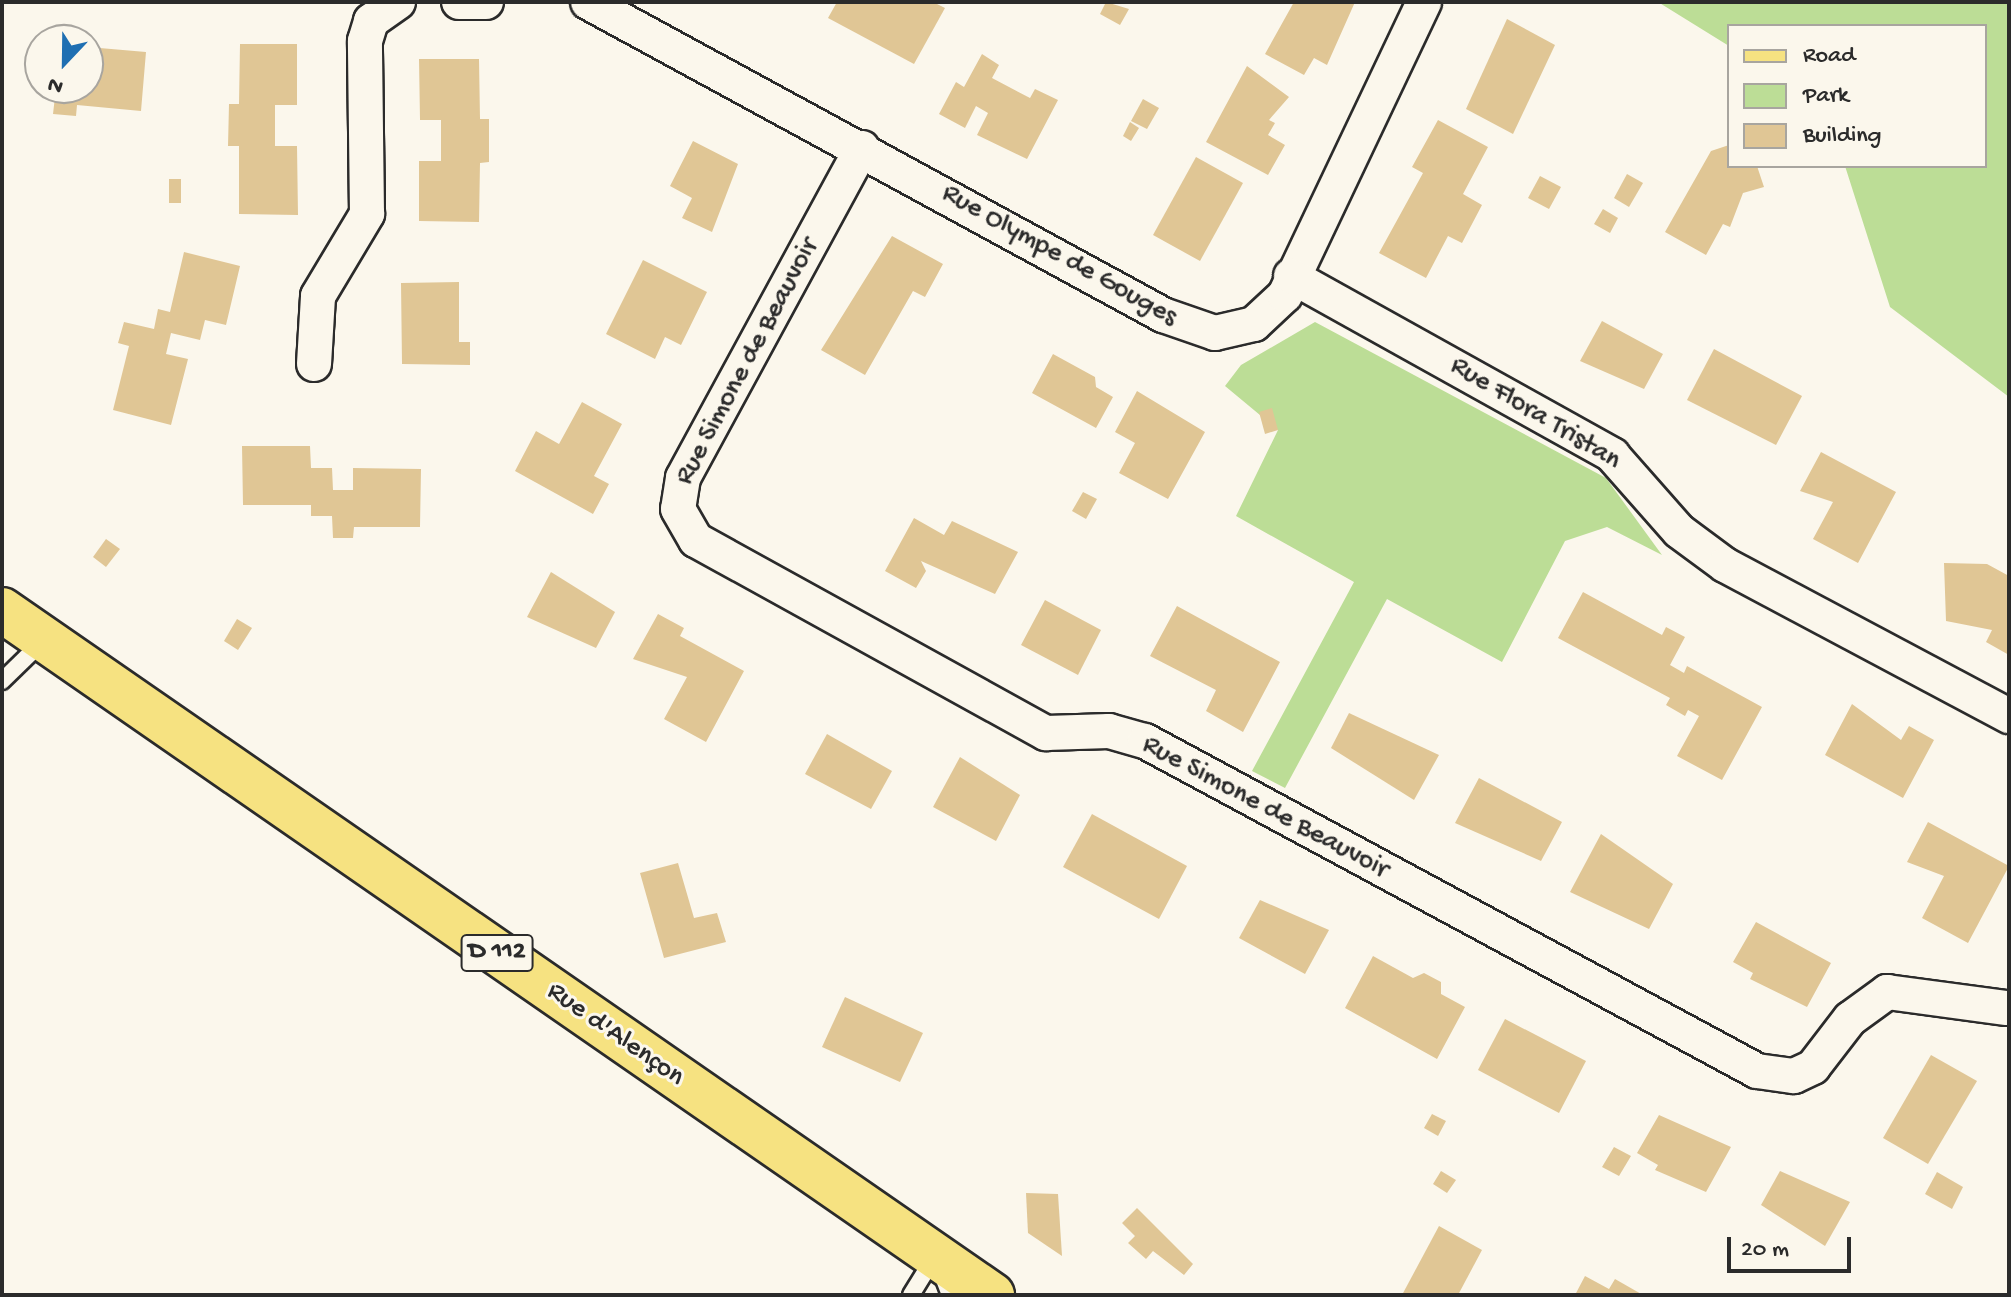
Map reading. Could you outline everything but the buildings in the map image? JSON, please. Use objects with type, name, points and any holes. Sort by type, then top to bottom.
[{"type":"main road","name":"Rue d'Alençon","points":[[2,610],[943,1275],[992,1295]]},
{"type":"street","points":[[459,2],[486,2]]},
{"type":"street","name":"Rue Olympe de Gouges","points":[[588,2],[1190,328],[1215,333],[1254,324],[1285,295],[1291,276],[1424,2]]},
{"type":"street","points":[[314,364],[318,296],[367,214],[372,8]]},
{"type":"street","name":"Rue Simone de Beauvoir","points":[[862,148],[683,478],[678,509],[696,540],[1046,733],[1109,731],[1145,741],[1757,1071],[1794,1076],[1813,1067],[1850,1019],[1887,992],[2008,1005]]},
{"type":"street","name":"Rue Flora Tristan","points":[[1291,276],[1612,455],[1679,531],[1725,565],[2009,716]]},
{"type":"lane","points":[[2,681],[44,640]]},
{"type":"lane","points":[[911,1295],[943,1275]]},
{"type":"green space","points":[[1658,2],[2009,2],[2009,397],[1890,307],[1846,168],[1987,168],[1987,24],[1727,24],[1727,45]]},
{"type":"green space","points":[[1315,322],[1606,478],[1662,555],[1607,527],[1565,541],[1502,662],[1387,599],[1285,788],[1252,771],[1354,582],[1236,516],[1278,430],[1225,386],[1241,365]]}]
